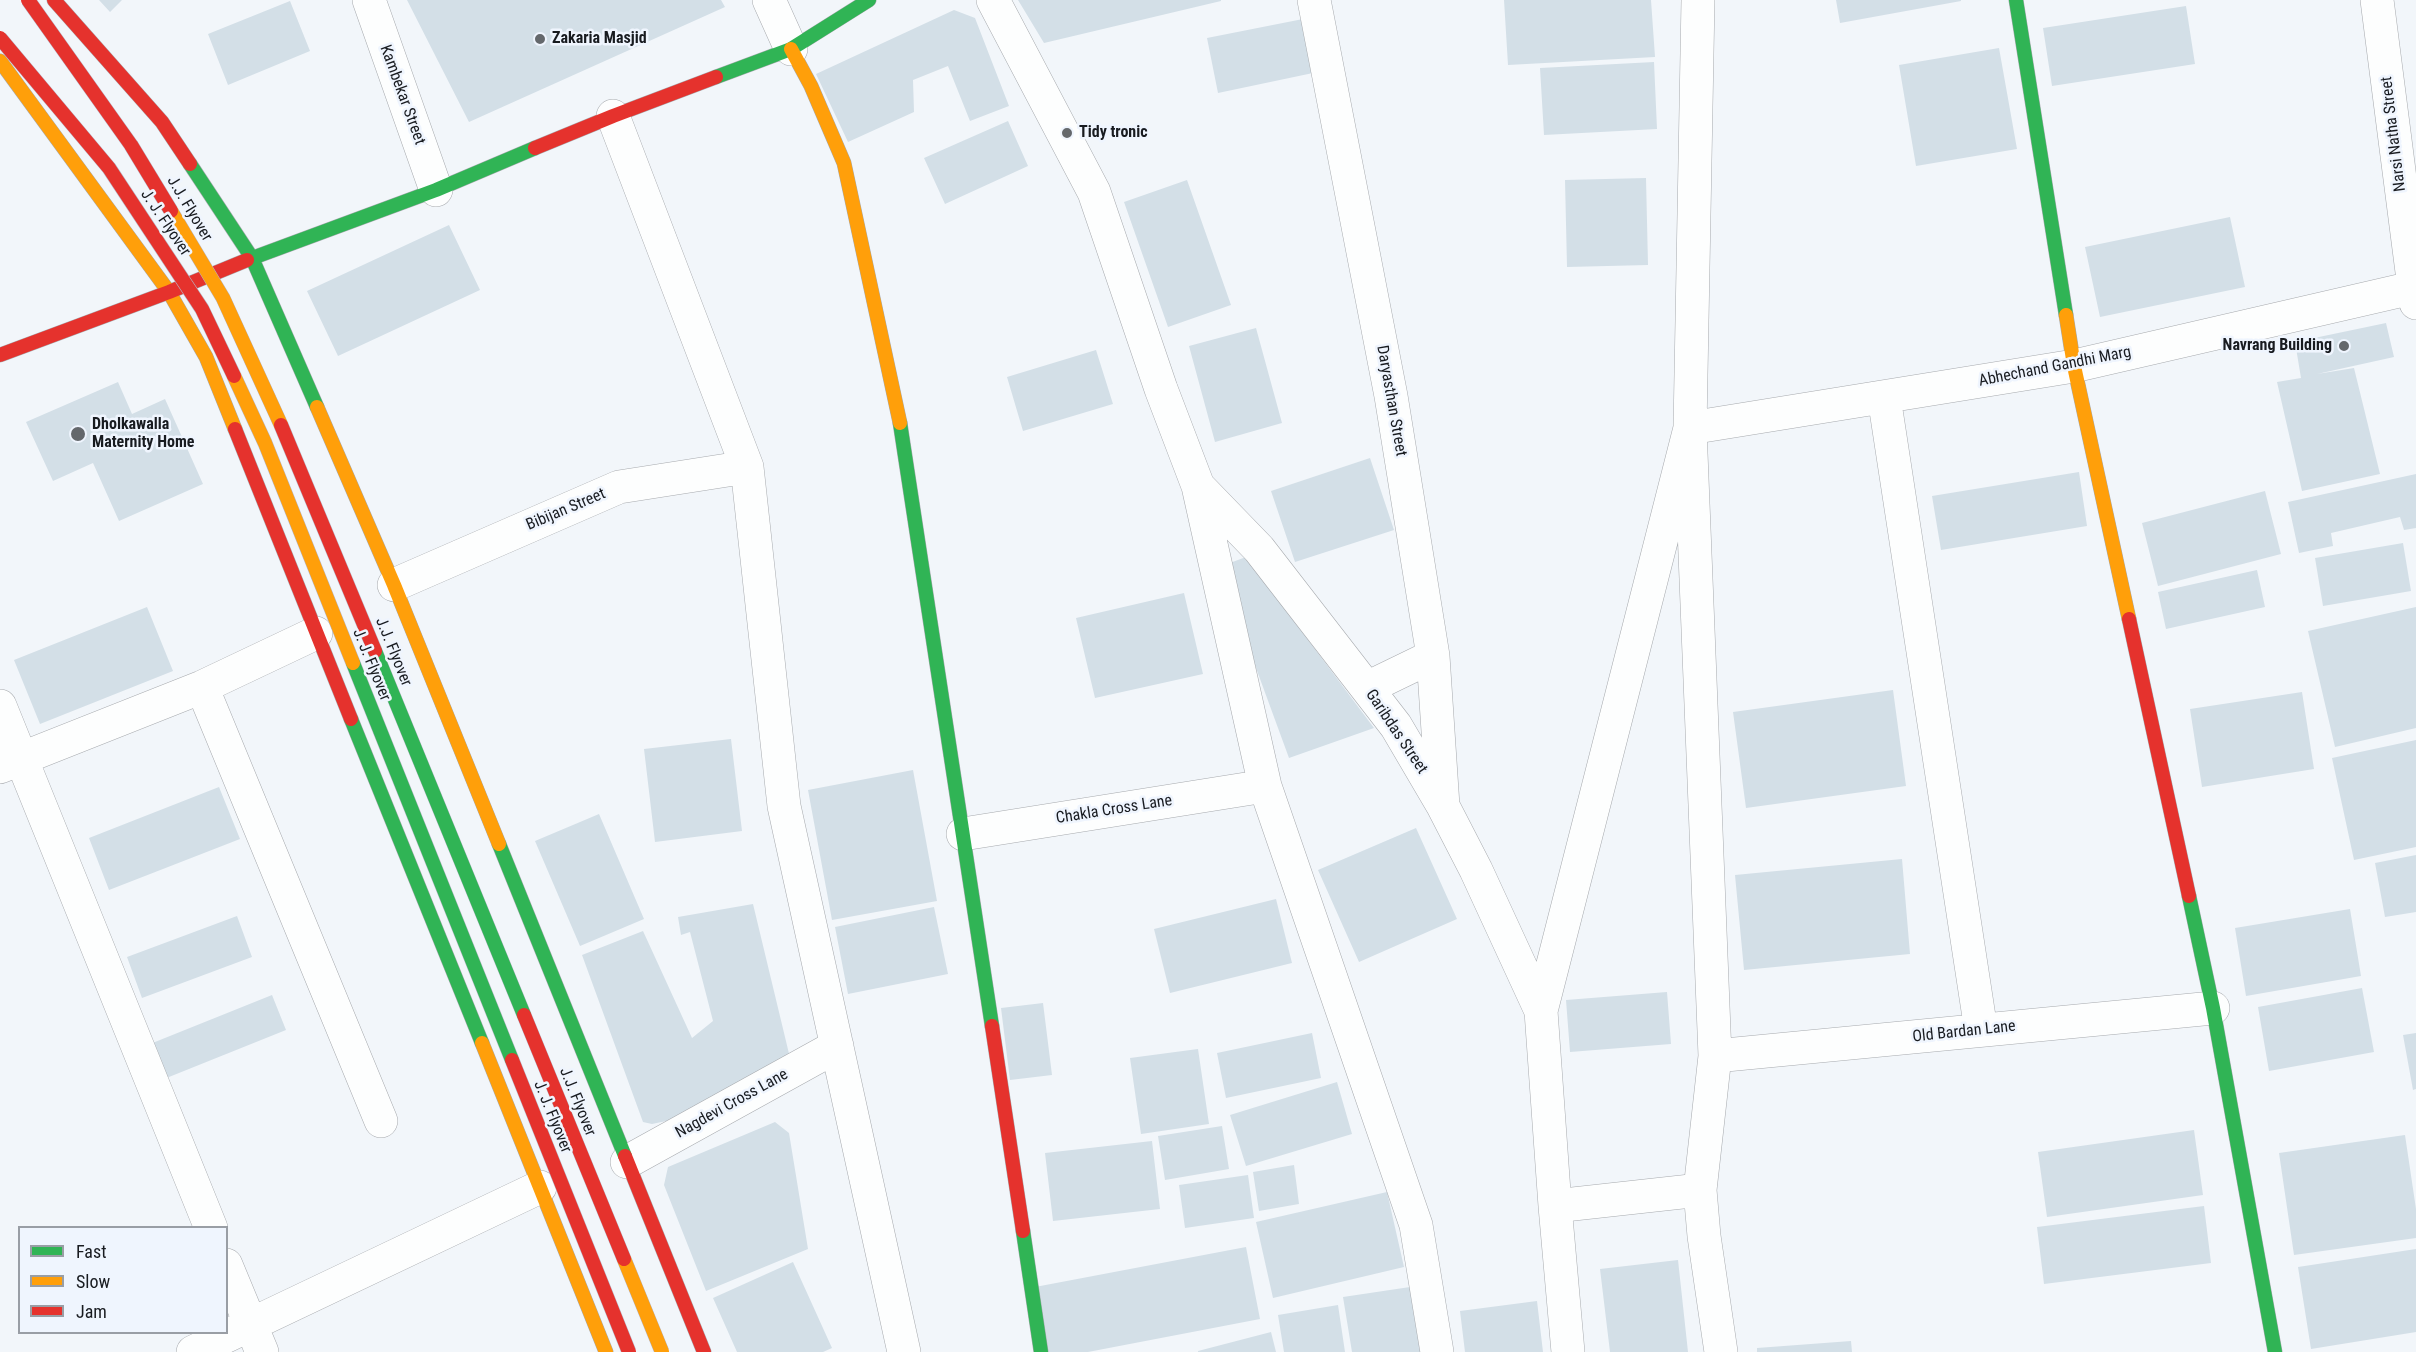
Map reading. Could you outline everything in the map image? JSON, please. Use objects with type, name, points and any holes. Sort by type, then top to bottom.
[{"type":"main road","name":"J.J. Flyover","points":[[28,0],[131,145],[223,298],[283,428],[662,1352]]},
{"type":"main road","points":[[54,0],[162,122],[252,258],[394,585],[704,1352]]},
{"type":"main road","points":[[0,355],[436,190],[613,116],[791,49],[869,0]]},
{"type":"main road","points":[[2016,0],[2074,366],[2213,1008],[2275,1352]]},
{"type":"main road","name":"J. J. Flyover","points":[[0,38],[109,168],[202,309],[265,443],[628,1352]]},
{"type":"main road","points":[[791,49],[823,113],[844,163],[904,443],[1041,1352]]},
{"type":"main road","points":[[0,61],[169,292],[206,357],[606,1352]]},
{"type":"street","name":"Kambekar Street","points":[[369,0],[436,190]]},
{"type":"street","points":[[769,0],[791,49]]},
{"type":"street","points":[[993,0],[1094,192],[1161,389],[1198,486],[1265,786],[1416,1225],[1437,1352]]},
{"type":"street","name":"Daryasthan Street","points":[[1314,0],[1392,396],[1433,656],[1443,806]]},
{"type":"street","points":[[1698,0],[1690,428],[1715,1056],[1700,1190],[1704,1236],[1721,1352]]},
{"type":"street","name":"Narsi Natha Street","points":[[2377,0],[2415,293]]},
{"type":"street","points":[[613,116],[747,467],[784,806],[904,1352]]},
{"type":"street","name":"Abhechand Gandhi Marg","points":[[1690,428],[2074,366],[2415,293]]},
{"type":"street","points":[[1884,397],[1981,1030]]},
{"type":"street","points":[[1568,1352],[1541,1011],[1690,428]]},
{"type":"street","name":"Bibijan Street","points":[[394,585],[619,488],[747,467]]},
{"type":"street","name":"Garibdas Street","points":[[1198,486],[1258,549],[1396,726],[1443,806],[1476,870],[1541,1011]]},
{"type":"street","points":[[11,762],[202,687],[316,633]]},
{"type":"street","points":[[1367,688],[1433,656]]},
{"type":"street","points":[[202,687],[381,1121]]},
{"type":"street","points":[[0,706],[11,762],[211,1226]]},
{"type":"street","name":"Chakla Cross Lane","points":[[963,834],[1265,786]]},
{"type":"street","name":"Old Bardan Lane","points":[[1715,1056],[2213,1008]]},
{"type":"street","name":"Nagdevi Cross Lane","points":[[627,1162],[837,1046]]},
{"type":"street","points":[[194,1352],[256,1338],[540,1186]]},
{"type":"street","points":[[1555,1206],[1700,1190]]},
{"type":"street","points":[[228,1270],[256,1338]]},
{"type":"building","points":[[99,0],[122,0],[110,12]]},
{"type":"building","name":"Zakaria Masjid","points":[[407,0],[721,0],[725,7],[469,122]]},
{"type":"building","points":[[1018,0],[1221,0],[1221,1],[1044,43]]},
{"type":"building","points":[[1504,0],[1651,0],[1655,57],[1508,65]]},
{"type":"building","points":[[1836,0],[1961,0],[1961,1],[1840,23]]},
{"type":"building","points":[[290,1],[310,51],[228,85],[208,34]]},
{"type":"building","points":[[2186,6],[2195,64],[2052,86],[2043,28]]},
{"type":"building","points":[[954,10],[975,18],[1009,106],[970,121],[948,66],[913,80],[914,112],[848,142],[816,74]]},
{"type":"building","points":[[1303,19],[1313,73],[1218,93],[1207,38]]},
{"type":"building","points":[[1999,48],[2017,149],[1916,166],[1899,65]]},
{"type":"building","points":[[1654,62],[1657,129],[1544,135],[1540,68]]},
{"type":"building","points":[[1008,121],[1028,166],[945,204],[924,158]]},
{"type":"building","points":[[1646,178],[1648,265],[1567,267],[1565,180]]},
{"type":"building","points":[[1187,180],[1231,305],[1168,327],[1124,202]]},
{"type":"building","points":[[2230,217],[2245,287],[2100,317],[2085,247]]},
{"type":"building","points":[[449,225],[480,290],[338,356],[307,291]]},
{"type":"building","points":[[2386,323],[2394,357],[2317,374],[2354,368],[2380,474],[2302,491],[2277,382],[2301,378],[2295,342]]},
{"type":"building","points":[[1256,328],[1282,423],[1215,442],[1189,346]]},
{"type":"building","points":[[1096,350],[1113,404],[1023,431],[1007,377]]},
{"type":"building","points":[[118,382],[132,414],[165,399],[203,484],[119,521],[93,463],[53,481],[26,422]]},
{"type":"building","points":[[1370,458],[1394,530],[1295,562],[1271,491]]},
{"type":"building","points":[[2079,472],[2087,526],[1941,550],[1932,496]]},
{"type":"building","points":[[2416,474],[2416,528],[2404,530],[2400,517],[2331,533],[2333,546],[2299,553],[2288,502]]},
{"type":"building","points":[[2265,491],[2281,554],[2158,586],[2142,523]]},
{"type":"building","points":[[2403,543],[2411,591],[2323,606],[2315,558]]},
{"type":"building","points":[[1246,557],[1374,728],[1289,758],[1219,567]]},
{"type":"building","points":[[2257,570],[2265,607],[2166,629],[2158,592]]},
{"type":"building","points":[[1184,593],[1203,674],[1095,698],[1076,618]]},
{"type":"building","points":[[147,607],[173,671],[40,724],[14,660]]},
{"type":"building","points":[[2416,607],[2416,728],[2335,747],[2308,631]]},
{"type":"building","points":[[1893,690],[1906,786],[1746,808],[1733,712]]},
{"type":"building","points":[[2302,692],[2314,769],[2202,787],[2190,709]]},
{"type":"building","points":[[731,739],[742,831],[655,842],[644,749]]},
{"type":"building","points":[[2416,740],[2416,847],[2354,860],[2332,758]]},
{"type":"building","points":[[913,770],[937,901],[832,920],[808,790]]},
{"type":"building","points":[[219,787],[240,839],[109,890],[89,838]]},
{"type":"building","points":[[599,814],[644,919],[580,946],[535,841]]},
{"type":"building","points":[[1416,828],[1457,919],[1359,962],[1318,870]]},
{"type":"building","points":[[2416,855],[2416,912],[2385,917],[2375,863]]},
{"type":"building","points":[[1902,859],[1910,954],[1744,970],[1735,875]]},
{"type":"building","points":[[1276,899],[1292,963],[1170,993],[1154,929]]},
{"type":"building","points":[[753,904],[791,1062],[671,1120],[652,1124],[643,1122],[582,955],[643,931],[692,1038],[713,1021],[690,932],[681,935],[678,917]]},
{"type":"building","points":[[934,907],[948,974],[848,994],[835,927]]},
{"type":"building","points":[[2350,909],[2361,976],[2246,996],[2235,928]]},
{"type":"building","points":[[237,916],[252,957],[142,998],[127,957]]},
{"type":"building","points":[[2362,988],[2374,1052],[2269,1071],[2258,1007]]},
{"type":"building","points":[[1667,992],[1671,1044],[1570,1052],[1566,1000]]},
{"type":"building","points":[[272,995],[286,1030],[164,1079],[150,1044]]},
{"type":"building","points":[[1043,1003],[1052,1075],[1010,1080],[1001,1008]]},
{"type":"building","points":[[1312,1033],[1321,1078],[1226,1098],[1217,1053]]},
{"type":"building","points":[[2416,1033],[2416,1089],[2413,1090],[2403,1035]]},
{"type":"building","points":[[1198,1049],[1209,1124],[1141,1134],[1130,1058]]},
{"type":"building","points":[[1337,1082],[1352,1134],[1246,1166],[1230,1115]]},
{"type":"building","points":[[775,1122],[789,1133],[808,1249],[706,1291],[664,1185],[668,1167]]},
{"type":"building","points":[[1222,1126],[1229,1169],[1165,1180],[1158,1136]]},
{"type":"building","points":[[2194,1130],[2203,1195],[2047,1217],[2038,1152]]},
{"type":"building","points":[[2405,1135],[2416,1209],[2416,1238],[2294,1255],[2279,1153]]},
{"type":"building","points":[[1152,1141],[1160,1209],[1053,1221],[1045,1153]]},
{"type":"building","points":[[1294,1165],[1299,1204],[1259,1211],[1253,1172]]},
{"type":"building","points":[[1248,1175],[1254,1218],[1185,1228],[1179,1185]]},
{"type":"building","points":[[1387,1192],[1404,1267],[1273,1298],[1256,1222]]},
{"type":"building","points":[[2204,1206],[2211,1263],[2044,1284],[2037,1227]]},
{"type":"building","points":[[1246,1247],[1260,1319],[1088,1352],[1047,1352],[1035,1287]]},
{"type":"building","points":[[2416,1249],[2416,1332],[2311,1349],[2298,1267]]},
{"type":"building","points":[[1678,1260],[1688,1352],[1610,1352],[1600,1269]]},
{"type":"building","points":[[793,1262],[832,1348],[823,1352],[737,1352],[713,1298]]},
{"type":"building","points":[[1410,1287],[1421,1352],[1352,1352],[1343,1297]]},
{"type":"building","points":[[1537,1301],[1543,1352],[1465,1352],[1460,1311]]},
{"type":"building","points":[[1338,1305],[1345,1352],[1284,1352],[1278,1315]]},
{"type":"building","points":[[1271,1332],[1276,1352],[1198,1352],[1198,1351]]},
{"type":"building","points":[[1851,1341],[1852,1352],[1757,1352],[1757,1348]]},
{"type":"traffic: fast","points":[[716,77],[791,49],[869,0]]},
{"type":"traffic: fast","points":[[2016,0],[2066,315]]},
{"type":"traffic: fast","points":[[247,260],[436,190],[535,148]]},
{"type":"traffic: fast","points":[[190,164],[252,258],[317,407]]},
{"type":"traffic: fast","points":[[900,423],[992,1026]]},
{"type":"traffic: fast","points":[[375,651],[524,1015]]},
{"type":"traffic: fast","points":[[353,663],[512,1060]]},
{"type":"traffic: fast","points":[[351,719],[482,1043]]},
{"type":"traffic: fast","points":[[499,844],[625,1156]]},
{"type":"traffic: fast","points":[[2189,896],[2213,1008],[2275,1352]]},
{"type":"traffic: fast","points":[[1023,1231],[1041,1352]]},
{"type":"traffic: slow","points":[[791,49],[811,86],[844,163],[900,423]]},
{"type":"traffic: slow","points":[[0,61],[169,292],[206,357],[235,429]]},
{"type":"traffic: slow","points":[[171,211],[223,298],[281,425]]},
{"type":"traffic: slow","points":[[2066,315],[2074,366],[2129,619]]},
{"type":"traffic: slow","points":[[234,376],[265,443],[353,663]]},
{"type":"traffic: slow","points":[[317,407],[394,585],[499,844]]},
{"type":"traffic: slow","points":[[482,1043],[606,1352]]},
{"type":"traffic: slow","points":[[624,1259],[662,1352]]},
{"type":"traffic: jam","points":[[28,0],[131,145],[171,211]]},
{"type":"traffic: jam","points":[[54,0],[162,122],[190,164]]},
{"type":"traffic: jam","points":[[0,38],[109,168],[202,309],[234,376]]},
{"type":"traffic: jam","points":[[535,148],[716,77]]},
{"type":"traffic: jam","points":[[0,355],[169,292],[247,260]]},
{"type":"traffic: jam","points":[[281,425],[375,651]]},
{"type":"traffic: jam","points":[[235,429],[351,719]]},
{"type":"traffic: jam","points":[[2129,619],[2189,896]]},
{"type":"traffic: jam","points":[[524,1015],[624,1259]]},
{"type":"traffic: jam","points":[[992,1026],[1023,1231]]},
{"type":"traffic: jam","points":[[512,1060],[629,1352]]},
{"type":"traffic: jam","points":[[625,1156],[704,1352]]},
{"type":"place","name":"Zakaria Masjid","points":[[540,39]]},
{"type":"place","name":"Tidy tronic","points":[[1067,133]]},
{"type":"place","name":"Navrang Building","points":[[2344,346]]},
{"type":"place","name":"Dholkawalla Maternity Home","points":[[78,434]]}]
